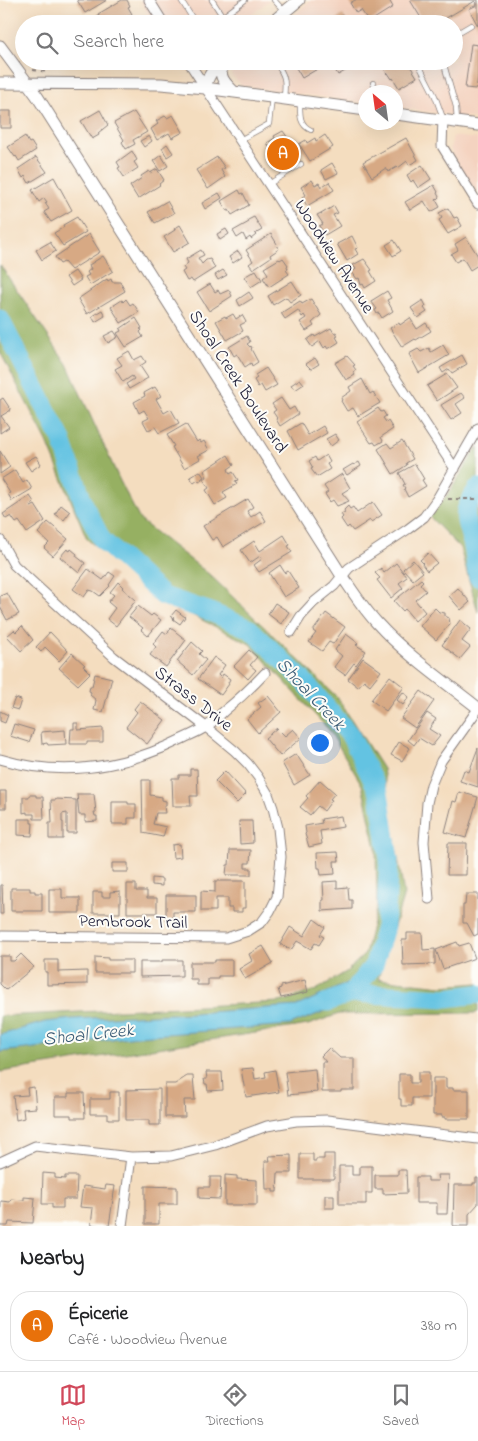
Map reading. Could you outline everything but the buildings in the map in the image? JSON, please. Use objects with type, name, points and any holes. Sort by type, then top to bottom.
[{"type":"street","points":[[150,0],[159,15]]},
{"type":"street","points":[[282,15],[299,0]]},
{"type":"street","name":"Shoal Creek Boulevard","points":[[0,46],[15,65]]},
{"type":"street","name":"Shoal Creek Boulevard","points":[[19,70],[29,83],[342,576],[363,606],[388,635],[478,708]]},
{"type":"street","name":"Woodview Avenue","points":[[194,70],[455,469]]},
{"type":"street","points":[[205,88],[207,77],[213,70]]},
{"type":"street","points":[[220,70],[223,79],[234,92]]},
{"type":"street","points":[[0,83],[162,84],[358,109]]},
{"type":"street","points":[[403,115],[478,125]]},
{"type":"street","points":[[443,119],[442,146],[478,204]]},
{"type":"street","points":[[291,632],[312,603],[334,586],[349,568],[424,517],[437,499],[478,428]]},
{"type":"street","name":"Strass Drive","points":[[0,540],[14,565],[114,657],[235,751],[258,777],[268,794],[273,808],[278,828],[281,857],[277,897],[262,922]]},
{"type":"street","points":[[0,759],[15,763],[75,769],[128,761],[162,749],[206,727],[247,692],[265,672]]},
{"type":"street","points":[[429,899],[424,842],[427,803],[431,785],[441,761],[478,708]]},
{"type":"street","name":"Pembrook Trail","points":[[0,936],[226,938],[248,931],[262,922]]},
{"type":"street","points":[[0,1162],[35,1146],[131,1158],[171,1156],[215,1145],[267,1126],[296,1121],[327,1120],[478,1139]]},
{"type":"street","points":[[122,1226],[131,1158]]},
{"type":"lane","points":[[181,0],[190,15]]},
{"type":"lane","points":[[212,0],[222,15]]},
{"type":"lane","points":[[224,15],[245,0]]},
{"type":"lane","points":[[274,0],[285,12]]},
{"type":"lane","points":[[463,30],[471,25]]},
{"type":"lane","points":[[239,141],[269,124],[277,98],[286,81],[281,70]]},
{"type":"lane","points":[[422,70],[435,96],[443,119]]},
{"type":"lane","points":[[446,70],[456,107],[457,121]]},
{"type":"lane","points":[[300,101],[301,123],[305,128],[311,130]]},
{"type":"lane","points":[[268,185],[301,164]]},
{"type":"path","points":[[458,499],[478,499]]},
{"type":"shaded area","points":[[140,0],[269,0],[252,15],[149,15]]},
{"type":"shaded area","points":[[310,0],[478,0],[478,119],[403,108],[403,85],[358,85],[358,102],[243,86],[232,76],[231,70],[463,70],[463,15],[295,15]]},
{"type":"shaded area","points":[[453,136],[478,139],[478,193],[459,166],[450,149]]},
{"type":"green space","points":[[0,265],[67,364],[120,481],[140,520],[210,575],[337,697],[383,769],[404,894],[378,979],[442,986],[478,983],[478,1012],[339,1014],[308,1025],[0,1072],[0,1016],[280,1002],[316,990],[346,972],[365,954],[377,905],[376,848],[362,785],[329,730],[250,644],[157,599],[87,539],[47,442],[0,352]]},
{"type":"green space","points":[[478,446],[478,612],[460,548],[429,516],[449,492]]},
{"type":"water","points":[[348,983],[353,1000],[290,1025],[138,1036],[0,1052],[0,1035],[45,1022],[297,1006]]},
{"type":"waterway","name":"Shoal Creek","points":[[0,319],[61,438],[85,507],[102,540],[163,596],[208,611],[250,629],[303,680],[350,735],[379,793],[389,859],[385,927],[374,965],[351,993],[328,1002]]},
{"type":"waterway","points":[[478,488],[469,503],[466,514],[478,577]]},
{"type":"waterway","points":[[351,993],[446,998],[478,994]]},
{"type":"place","name":"Épicerie","points":[[283,154]]}]
